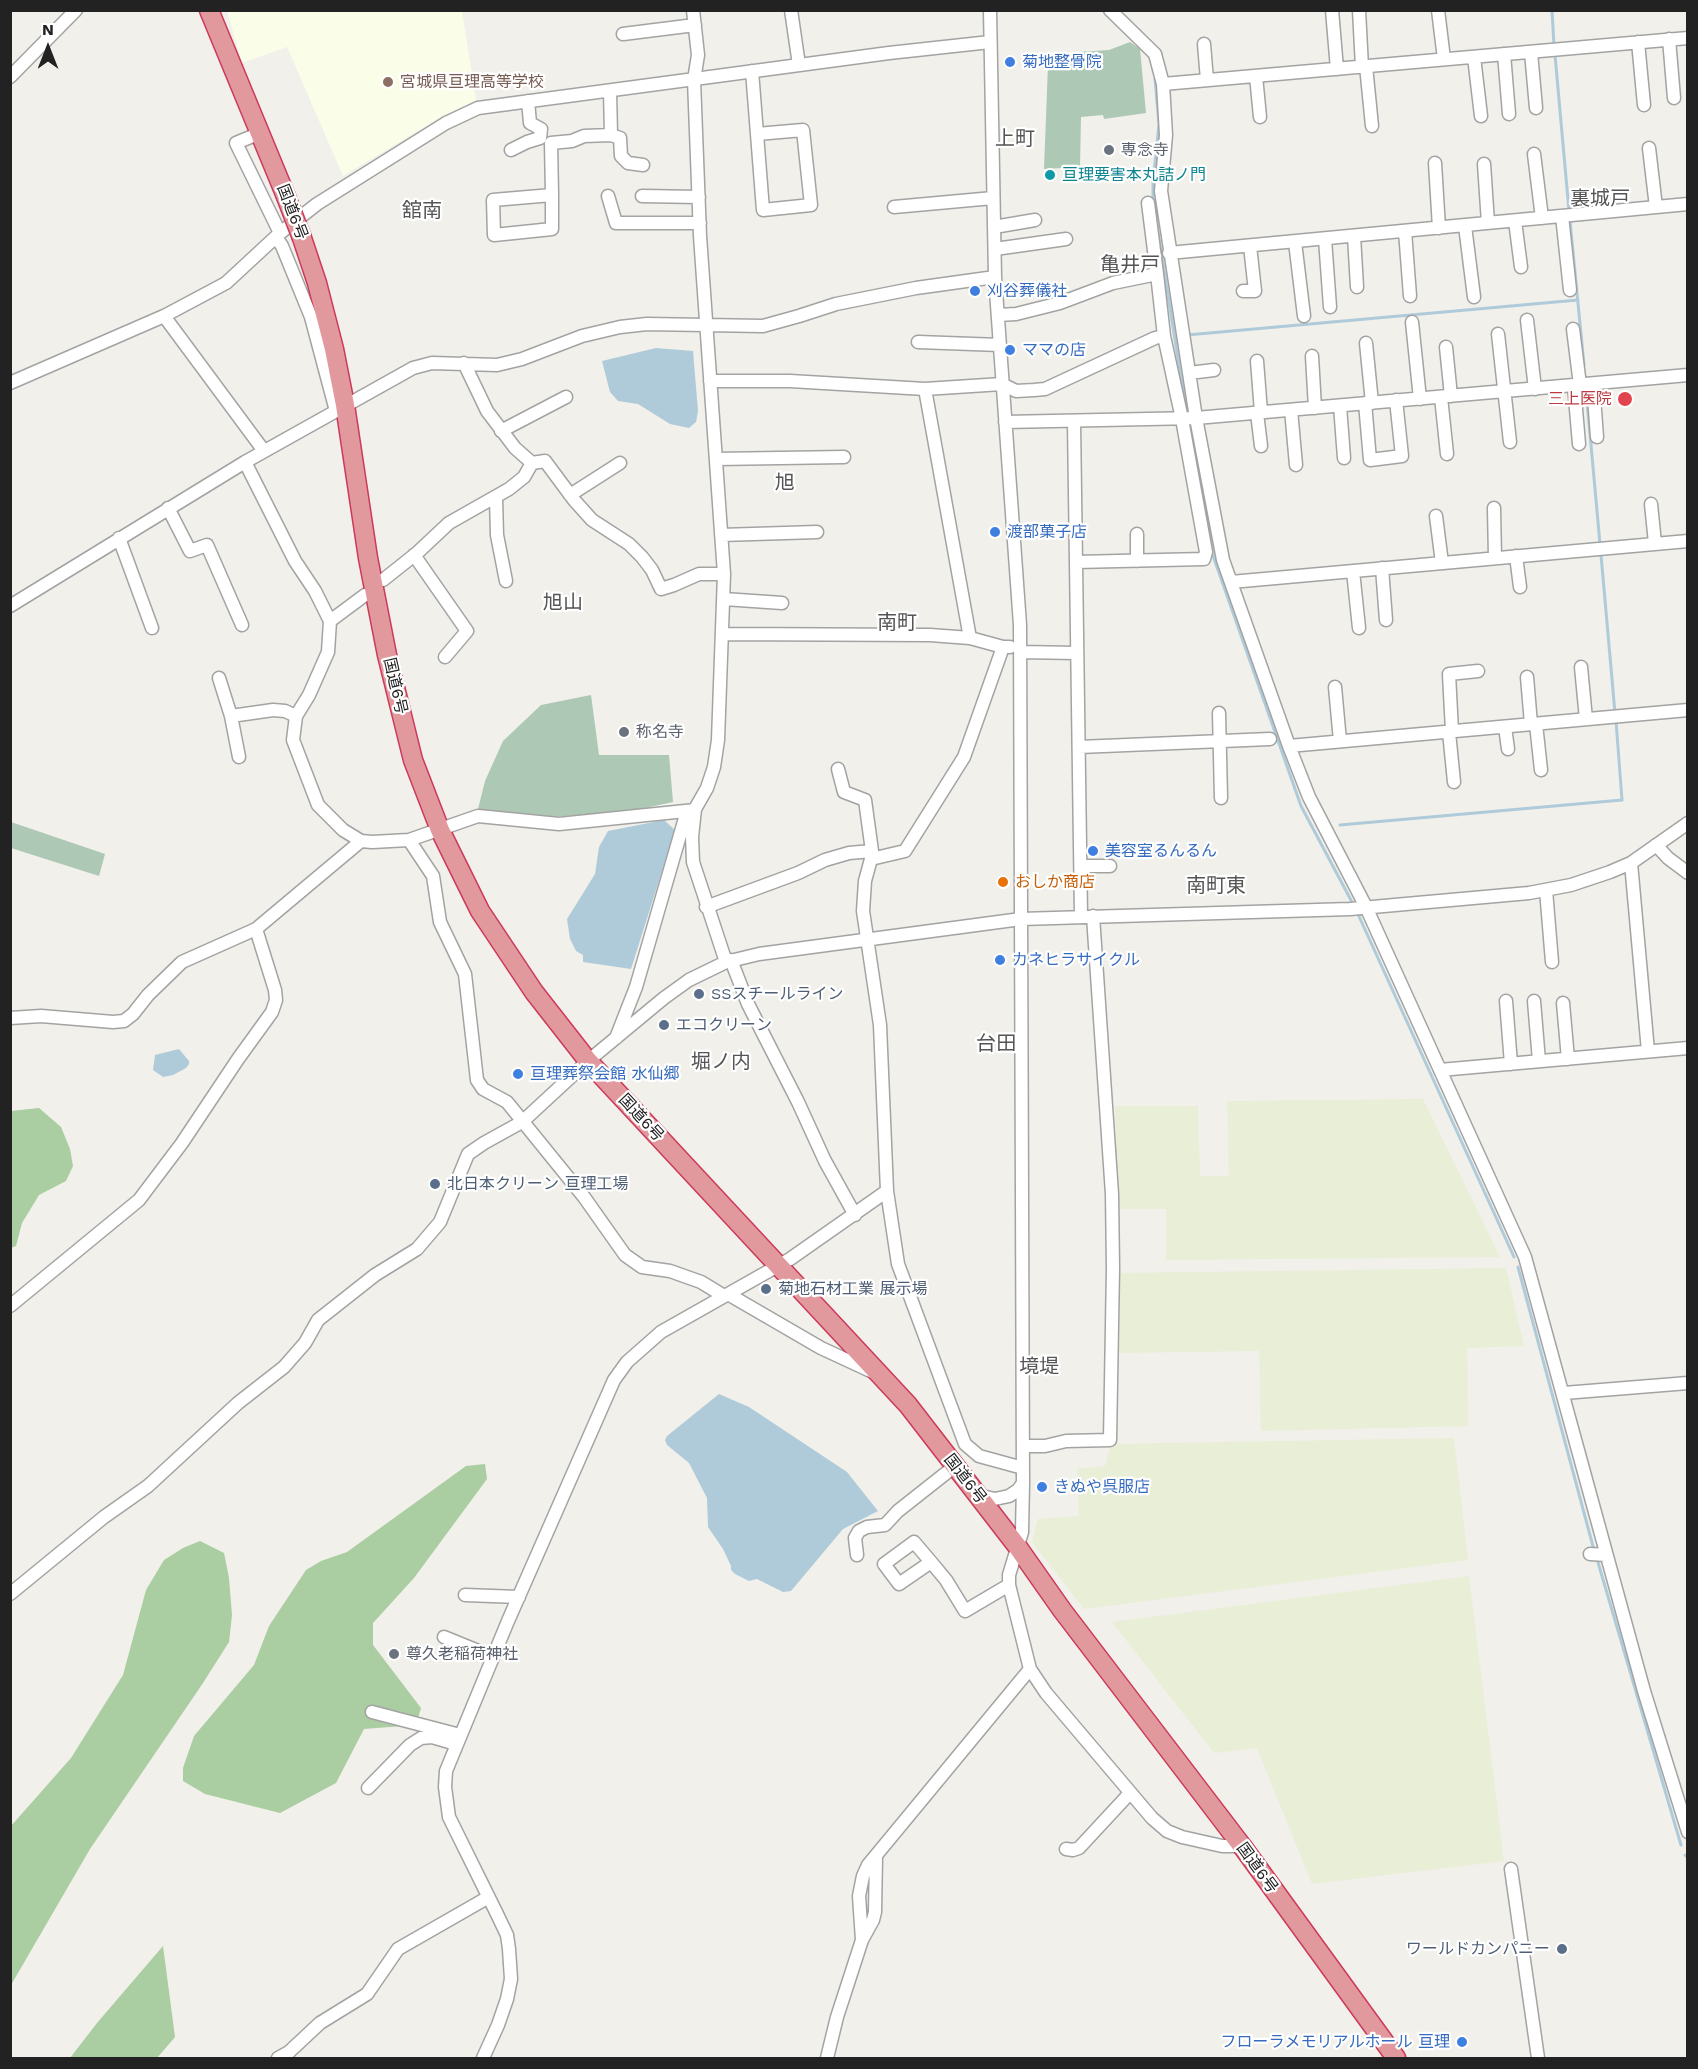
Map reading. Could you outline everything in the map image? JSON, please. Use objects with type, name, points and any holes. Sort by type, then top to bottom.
[{"type":"highway","name":"国道6号","points":[[209,10],[285,194],[317,284],[334,350],[340,408],[387,655],[413,760],[440,830],[480,911],[534,992],[588,1061],[908,1405],[1242,1846],[1396,2058]]},
{"type":"street","points":[[10,77],[76,10]]},
{"type":"street","points":[[693,10],[698,55],[694,80],[705,325],[724,574],[718,740],[714,767],[707,788],[695,810],[692,837],[693,862],[706,907],[748,1004],[825,1161],[855,1215]]},
{"type":"street","points":[[790,10],[799,65]]},
{"type":"street","points":[[990,10],[995,277],[1020,649],[1024,1446],[1022,1532],[1009,1575],[1009,1585],[1030,1669],[1046,1693],[1152,1818],[1167,1831],[1207,1844],[1242,1846]]},
{"type":"street","points":[[1110,10],[1155,54],[1163,84],[1166,135],[1161,191],[1196,418],[1223,560],[1309,797],[1366,907],[1525,1257],[1644,1691],[1688,1832]]},
{"type":"street","points":[[1332,10],[1338,69]]},
{"type":"street","points":[[1359,10],[1372,126]]},
{"type":"street","points":[[1438,10],[1444,59]]},
{"type":"street","points":[[623,34],[695,25]]},
{"type":"street","points":[[1163,84],[1688,38]]},
{"type":"street","points":[[1669,39],[1674,98]]},
{"type":"street","points":[[10,383],[164,316],[226,283],[278,235],[317,204],[446,123],[478,108],[990,42]]},
{"type":"street","points":[[1638,42],[1644,105]]},
{"type":"street","points":[[1204,44],[1207,80]]},
{"type":"street","points":[[1531,52],[1536,108]]},
{"type":"street","points":[[1504,54],[1509,114]]},
{"type":"street","points":[[1474,57],[1480,116]]},
{"type":"street","points":[[752,71],[763,210],[811,205],[803,130],[757,134]]},
{"type":"street","points":[[1256,76],[1260,117]]},
{"type":"street","points":[[610,92],[610,135]]},
{"type":"street","points":[[510,150],[540,138],[541,129],[530,123],[528,101]]},
{"type":"street","points":[[260,133],[236,142],[278,235],[310,317],[340,408]]},
{"type":"street","points":[[552,195],[493,200],[494,235],[552,229],[552,195],[551,143],[572,141],[584,136],[610,135],[620,138],[621,156],[628,163],[643,165]]},
{"type":"street","points":[[1649,148],[1656,207]]},
{"type":"street","points":[[1534,154],[1542,218]]},
{"type":"street","points":[[1435,164],[1439,228]]},
{"type":"street","points":[[1484,164],[1488,224]]},
{"type":"street","points":[[608,196],[616,223],[700,223]]},
{"type":"street","points":[[642,196],[699,197]]},
{"type":"street","points":[[894,207],[993,198]]},
{"type":"street","points":[[1076,562],[1204,559],[1206,552],[1182,418],[1164,336],[1148,203]]},
{"type":"street","points":[[1169,253],[1688,204]]},
{"type":"street","points":[[1562,216],[1569,290]]},
{"type":"street","points":[[994,226],[1035,220]]},
{"type":"street","points":[[1515,221],[1521,267]]},
{"type":"street","points":[[1465,226],[1474,297]]},
{"type":"street","points":[[1405,231],[1410,296]]},
{"type":"street","points":[[1354,236],[1357,287]]},
{"type":"street","points":[[994,249],[1066,239]]},
{"type":"street","points":[[1325,239],[1330,307]]},
{"type":"street","points":[[1295,242],[1304,316]]},
{"type":"street","points":[[1243,291],[1255,291],[1250,246]]},
{"type":"street","points":[[998,315],[1016,314],[1060,303],[1113,283],[1157,274]]},
{"type":"street","points":[[10,606],[244,462],[413,368],[432,363],[497,365],[522,359],[582,336],[620,327],[647,324],[763,326],[836,304],[916,288],[995,277]]},
{"type":"street","points":[[164,316],[264,451]]},
{"type":"street","points":[[1527,320],[1535,389]]},
{"type":"street","points":[[1412,322],[1420,399]]},
{"type":"street","points":[[1573,329],[1579,444]]},
{"type":"street","points":[[1498,334],[1510,442]]},
{"type":"street","points":[[710,381],[790,381],[925,389],[1002,384],[1016,391],[1045,389],[1155,338],[1164,336]]},
{"type":"street","points":[[918,342],[1000,345]]},
{"type":"street","points":[[1366,343],[1370,459],[1402,456],[1396,400]]},
{"type":"street","points":[[1446,347],[1447,454]]},
{"type":"street","points":[[1312,356],[1315,408]]},
{"type":"street","points":[[1257,361],[1261,446]]},
{"type":"street","points":[[464,363],[487,411],[515,448],[531,463]]},
{"type":"street","points":[[1189,373],[1214,370]]},
{"type":"street","points":[[1005,422],[1196,418],[1688,375]]},
{"type":"street","points":[[1593,384],[1597,437]]},
{"type":"street","points":[[925,389],[970,638]]},
{"type":"street","points":[[501,430],[566,397]]},
{"type":"street","points":[[1340,406],[1344,458]]},
{"type":"street","points":[[1291,410],[1296,465]]},
{"type":"street","points":[[1024,1446],[1046,1446],[1066,1441],[1110,1440],[1112,1194],[1087,916],[1080,866],[1074,422]]},
{"type":"street","points":[[716,459],[844,457]]},
{"type":"street","points":[[531,463],[545,461],[592,520],[630,544],[642,557],[652,570],[660,588],[674,585],[699,574],[724,574]]},
{"type":"street","points":[[244,462],[295,561],[315,591],[330,621],[328,652],[309,695],[296,716],[293,740],[318,805],[330,819],[361,841],[409,840],[478,816],[559,824],[695,810]]},
{"type":"street","points":[[383,580],[450,523],[496,498],[524,477],[531,463]]},
{"type":"street","points":[[570,495],[620,463]]},
{"type":"street","points":[[496,498],[497,535],[506,581]]},
{"type":"street","points":[[1651,504],[1655,543]]},
{"type":"street","points":[[168,508],[190,551],[207,545],[242,626]]},
{"type":"street","points":[[1494,508],[1495,558]]},
{"type":"street","points":[[1436,516],[1442,563]]},
{"type":"street","points":[[721,535],[817,532]]},
{"type":"street","points":[[1137,534],[1137,561]]},
{"type":"street","points":[[119,538],[152,628]]},
{"type":"street","points":[[1231,582],[1688,541]]},
{"type":"street","points":[[414,555],[467,631],[445,657]]},
{"type":"street","points":[[1516,556],[1520,587]]},
{"type":"street","points":[[1382,568],[1386,620]]},
{"type":"street","points":[[1353,571],[1359,628]]},
{"type":"street","points":[[330,621],[365,595]]},
{"type":"street","points":[[724,599],[782,603]]},
{"type":"street","points":[[722,634],[930,635],[970,638],[1003,647],[1077,653]]},
{"type":"street","points":[[706,907],[798,873],[825,860],[849,853],[872,855],[905,851],[964,757],[1003,647]]},
{"type":"street","points":[[1581,667],[1586,719]]},
{"type":"street","points":[[1454,782],[1449,674],[1478,671]]},
{"type":"street","points":[[1527,677],[1541,770]]},
{"type":"street","points":[[219,678],[231,716],[239,757]]},
{"type":"street","points":[[1335,687],[1340,741]]},
{"type":"street","points":[[231,716],[273,710],[285,711],[296,716]]},
{"type":"street","points":[[1289,746],[1688,710]]},
{"type":"street","points":[[1219,713],[1221,798]]},
{"type":"street","points":[[1505,727],[1508,749]]},
{"type":"street","points":[[1079,747],[1270,739]]},
{"type":"street","points":[[838,769],[844,792],[865,800],[872,855],[865,881],[863,911],[880,1024],[887,1191],[898,1264],[965,1444],[979,1456],[1023,1468]]},
{"type":"street","points":[[616,1039],[636,987],[685,818],[695,810]]},
{"type":"street","points":[[10,1594],[104,1517],[148,1486],[238,1403],[284,1367],[305,1343],[318,1320],[375,1275],[417,1249],[440,1222],[468,1154],[522,1122],[588,1061],[690,980],[729,961],[759,954],[1021,919],[1350,909],[1529,893],[1570,885],[1631,863],[1688,823]]},
{"type":"street","points":[[409,840],[433,876],[440,922],[465,974],[477,1080],[483,1089],[507,1102],[584,1197],[626,1255],[642,1267],[670,1271],[701,1282],[821,1348],[881,1376]]},
{"type":"street","points":[[10,1018],[41,1016],[124,1021],[182,962],[231,942],[256,928],[361,841]]},
{"type":"street","points":[[1656,845],[1668,858],[1688,873]]},
{"type":"street","points":[[1631,863],[1648,1051]]},
{"type":"street","points":[[1080,866],[1110,866]]},
{"type":"street","points":[[1546,890],[1552,962]]},
{"type":"street","points":[[10,1305],[139,1200],[182,1143],[272,1012],[276,1000],[275,990],[256,928]]},
{"type":"street","points":[[1506,1001],[1511,1064]]},
{"type":"street","points":[[1534,1001],[1539,1061]]},
{"type":"street","points":[[1563,1003],[1568,1059]]},
{"type":"street","points":[[1440,1071],[1688,1048]]},
{"type":"street","points":[[483,2058],[498,2025],[511,1979],[507,1935],[449,1817],[445,1787],[446,1771],[493,1657],[614,1380],[627,1362],[661,1332],[777,1266],[855,1215],[887,1191]]},
{"type":"street","points":[[1564,1393],[1688,1383]]},
{"type":"street","points":[[857,1555],[855,1538],[859,1531],[867,1527],[885,1526],[898,1511],[955,1466]]},
{"type":"street","points":[[977,1495],[995,1499],[1009,1496],[1023,1483]]},
{"type":"street","points":[[1590,1554],[1606,1555]]},
{"type":"street","points":[[931,1562],[946,1580],[965,1611],[1009,1585]]},
{"type":"street","points":[[465,1595],[519,1597]]},
{"type":"street","points":[[444,1637],[493,1657]]},
{"type":"street","points":[[827,2058],[837,2017],[862,1940],[859,1896],[862,1876],[1030,1669]]},
{"type":"street","points":[[372,1712],[458,1739]]},
{"type":"street","points":[[368,1788],[410,1745],[421,1738],[458,1739]]},
{"type":"street","points":[[1066,1850],[1079,1848],[1130,1792]]},
{"type":"street","points":[[1511,1869],[1538,2058]]},
{"type":"street","points":[[278,2058],[289,2052],[320,2023],[367,1994],[398,1949],[488,1898]]},
{"type":"shaded area","name":"宮城県亘理高等学校","points":[[227,11],[462,11],[476,100],[443,116],[343,176],[287,47],[242,63]]},
{"type":"shaded area","points":[[1130,42],[1140,49],[1146,113],[1104,119],[1103,115],[1081,117],[1080,167],[1044,169],[1048,65],[1077,59],[1078,52],[1109,50]]},
{"type":"shaded area","points":[[591,695],[599,755],[669,755],[673,802],[622,813],[545,817],[478,809],[485,781],[503,741],[541,705]]},
{"type":"shaded area","points":[[11,822],[105,854],[99,876],[11,848]]},
{"type":"shaded area","points":[[1423,1099],[1500,1257],[1166,1260],[1166,1209],[1118,1209],[1115,1106],[1198,1106],[1200,1176],[1229,1176],[1227,1101]]},
{"type":"shaded area","points":[[1506,1268],[1524,1346],[1467,1348],[1468,1426],[1261,1431],[1259,1351],[1116,1353],[1116,1273]]},
{"type":"shaded area","points":[[1454,1438],[1468,1560],[1084,1609],[1032,1542],[1038,1519],[1079,1516],[1077,1469],[1105,1466],[1111,1444]]},
{"type":"shaded area","points":[[1469,1576],[1504,1861],[1312,1884],[1257,1748],[1214,1753],[1112,1622]]},
{"type":"green space","points":[[39,1108],[61,1127],[70,1149],[73,1166],[66,1181],[39,1195],[22,1223],[16,1246],[11,1248],[11,1111]]},
{"type":"green space","points":[[485,1464],[487,1479],[414,1578],[373,1623],[373,1645],[421,1708],[416,1725],[364,1729],[336,1783],[280,1813],[205,1794],[183,1781],[183,1768],[194,1736],[254,1665],[269,1626],[306,1570],[321,1561],[347,1552],[466,1466]]},
{"type":"green space","points":[[200,1541],[224,1553],[232,1615],[229,1642],[90,1849],[11,1985],[11,1826],[71,1758],[123,1675],[146,1590],[164,1560]]},
{"type":"green space","points":[[163,1946],[175,2037],[157,2058],[70,2058],[97,2023]]},
{"type":"water","points":[[656,348],[693,351],[698,411],[696,422],[689,428],[670,424],[638,404],[618,401],[610,392],[602,361]]},
{"type":"water","points":[[664,820],[675,830],[631,969],[583,962],[583,955],[576,951],[570,939],[567,919],[595,874],[599,847],[608,831]]},
{"type":"water","points":[[179,1049],[189,1061],[186,1068],[163,1077],[153,1070],[155,1055]]},
{"type":"water","points":[[719,1394],[749,1407],[847,1472],[878,1511],[843,1529],[791,1591],[783,1592],[757,1579],[749,1581],[731,1570],[723,1549],[708,1527],[707,1498],[689,1463],[667,1445],[665,1440]]},
{"type":"waterway","points":[[1552,10],[1554,46]]},
{"type":"waterway","points":[[1555,55],[1569,211]]},
{"type":"waterway","points":[[1153,202],[1159,124],[1155,79]]},
{"type":"waterway","points":[[1570,221],[1584,365]]},
{"type":"waterway","points":[[1157,226],[1186,409]]},
{"type":"waterway","points":[[1187,335],[1578,300]]},
{"type":"waterway","points":[[1586,390],[1600,544]]},
{"type":"waterway","points":[[1211,550],[1301,806],[1353,904]]},
{"type":"waterway","points":[[1601,555],[1615,713]]},
{"type":"waterway","points":[[1340,825],[1622,800],[1616,721]]},
{"type":"waterway","points":[[1357,912],[1514,1257]]},
{"type":"waterway","points":[[1518,1267],[1594,1550]]},
{"type":"waterway","points":[[1597,1559],[1681,1845]]},
{"type":"waterway","points":[[1685,1855],[1688,1858]]},
{"type":"place","name":"菊地整骨院","points":[[1010,62]]},
{"type":"place","name":"宮城県亘理高等学校","points":[[388,82]]},
{"type":"place","name":"専念寺","points":[[1109,150]]},
{"type":"place","name":"亘理要害本丸詰ノ門","points":[[1050,175]]},
{"type":"place","name":"刈谷葬儀社","points":[[975,291]]},
{"type":"place","name":"ママの店","points":[[1010,350]]},
{"type":"place","name":"三上医院","points":[[1625,399]]},
{"type":"place","name":"渡部菓子店","points":[[995,532]]},
{"type":"place","name":"称名寺","points":[[624,732]]},
{"type":"place","name":"美容室るんるん","points":[[1093,851]]},
{"type":"place","name":"おしか商店","points":[[1003,882]]},
{"type":"place","name":"カネヒラサイクル","points":[[1000,960]]},
{"type":"place","name":"SSスチールライン","points":[[699,994]]},
{"type":"place","name":"エコクリーン","points":[[664,1025]]},
{"type":"place","name":"亘理葬祭会館 水仙郷","points":[[518,1074]]},
{"type":"place","name":"北日本クリーン 亘理工場","points":[[435,1184]]},
{"type":"place","name":"菊地石材工業 展示場","points":[[766,1289]]},
{"type":"place","name":"きぬや呉服店","points":[[1042,1487]]},
{"type":"place","name":"尊久老稲荷神社","points":[[394,1654]]},
{"type":"place","name":"ワールドカンパニー","points":[[1562,1949]]},
{"type":"place","name":"フローラメモリアルホール 亘理","points":[[1462,2042]]},
{"type":"district","name":"上町","points":[[1015,139]]},
{"type":"district","name":"裏城戸","points":[[1600,199]]},
{"type":"district","name":"舘南","points":[[422,211]]},
{"type":"district","name":"亀井戸","points":[[1130,265]]},
{"type":"district","name":"旭","points":[[785,483]]},
{"type":"district","name":"旭山","points":[[563,603]]},
{"type":"district","name":"南町","points":[[897,623]]},
{"type":"district","name":"南町東","points":[[1216,886]]},
{"type":"district","name":"台田","points":[[996,1044]]},
{"type":"district","name":"堀ノ内","points":[[721,1062]]},
{"type":"district","name":"境堤","points":[[1039,1367]]}]
